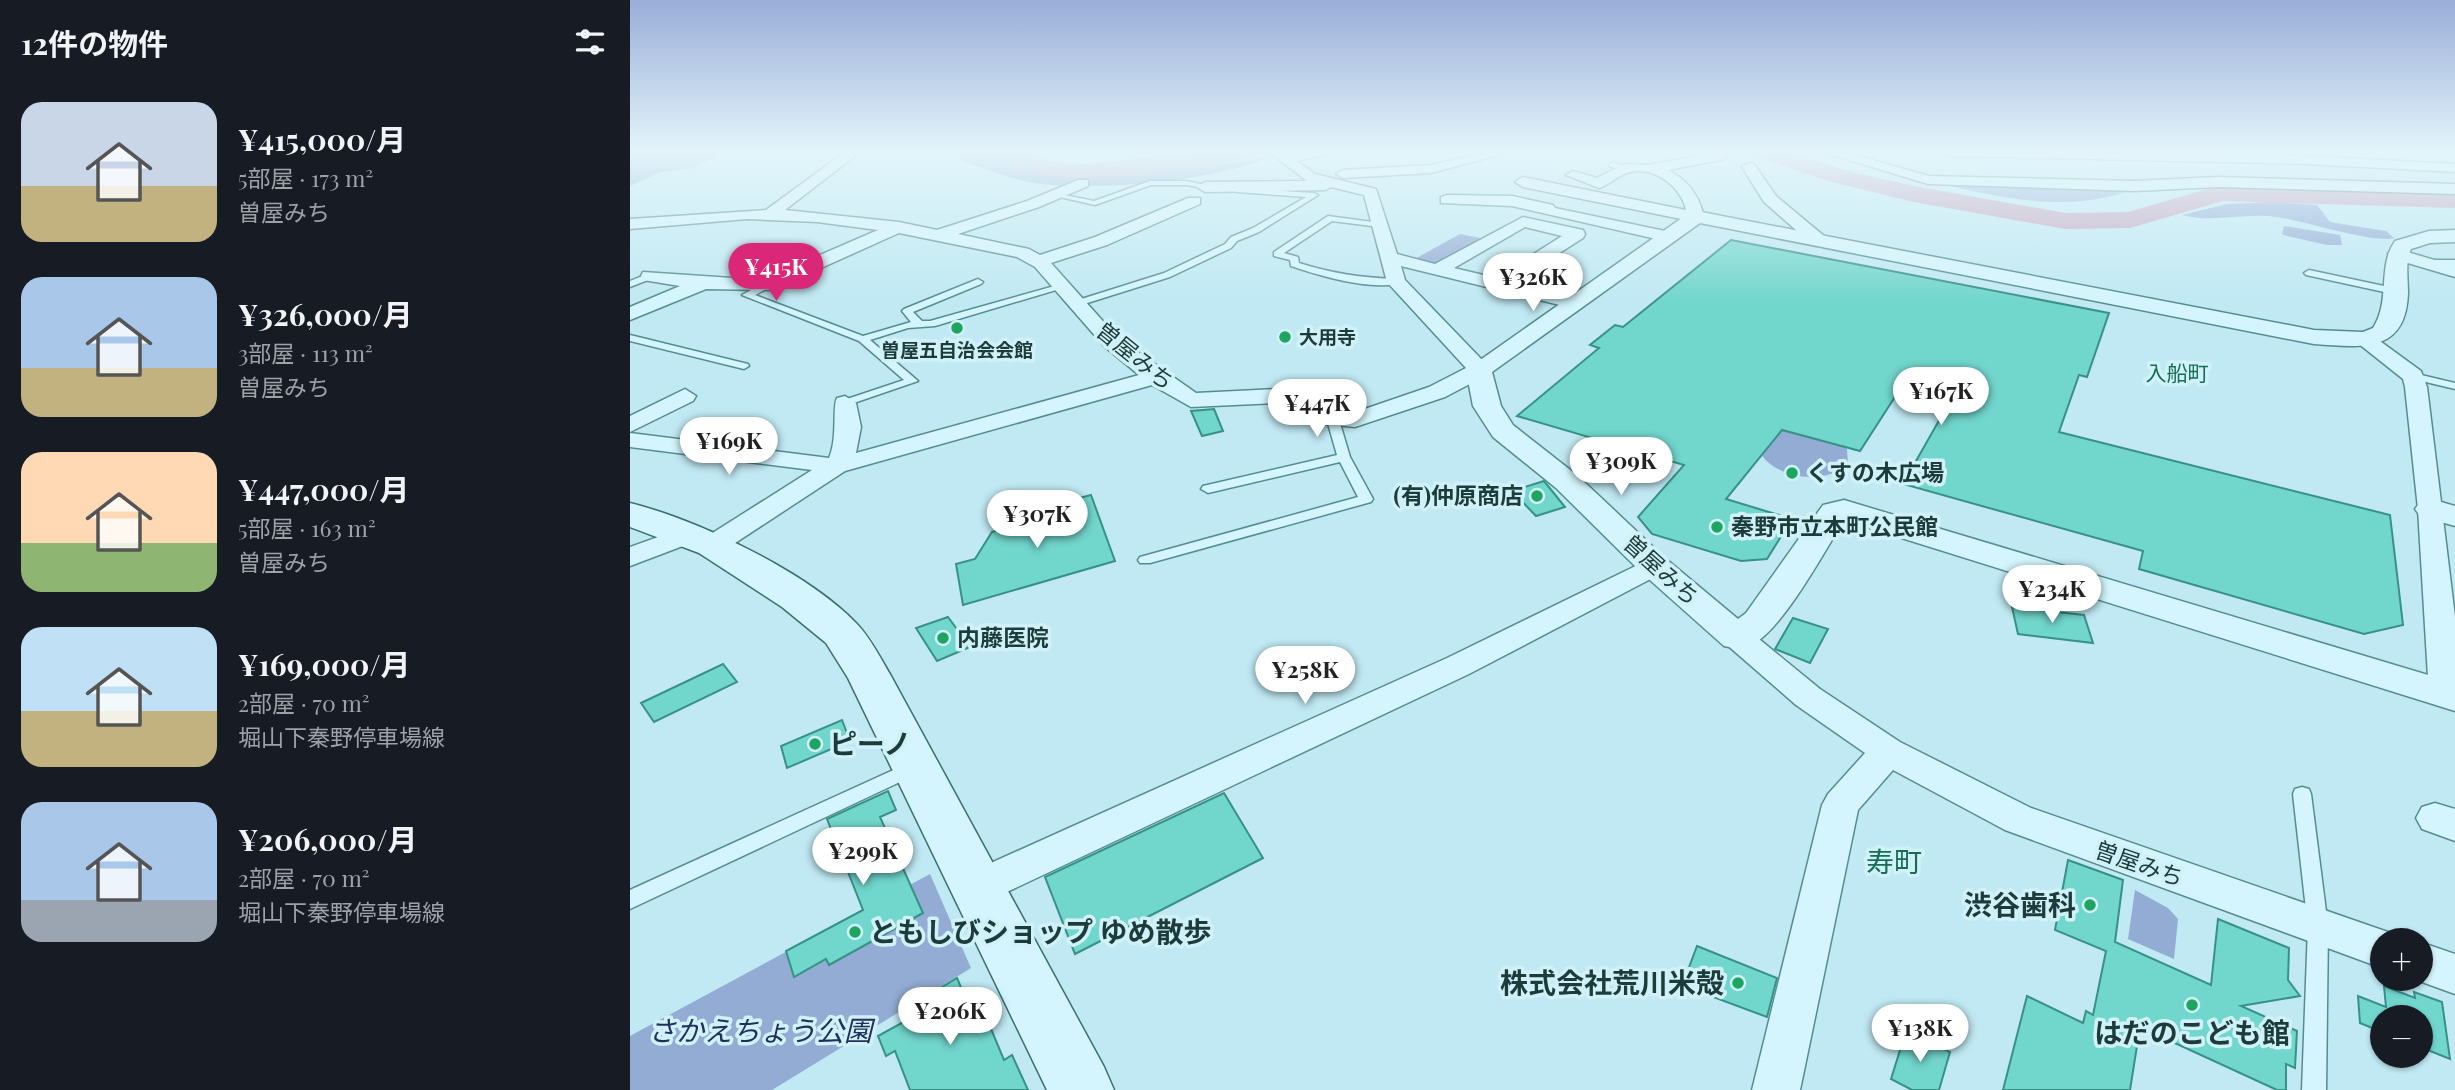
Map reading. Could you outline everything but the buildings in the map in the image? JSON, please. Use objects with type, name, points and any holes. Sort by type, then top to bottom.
[{"type":"main road","points":[[630,514],[699,540],[797,598],[841,633],[870,676],[1081,1090]]},
{"type":"street","points":[[770,214],[785,203]]},
{"type":"street","points":[[939,234],[1032,203]]},
{"type":"street","points":[[1039,261],[1101,241],[1190,203]]},
{"type":"street","points":[[1374,203],[1396,282],[1412,305],[1479,370]]},
{"type":"street","points":[[1521,203],[1547,208]]},
{"type":"street","points":[[1557,203],[1543,210],[1665,236]]},
{"type":"street","points":[[1629,203],[2314,337],[2366,340],[2382,333],[2389,324],[2398,301],[2397,254],[2402,245],[2413,240],[2455,236]]},
{"type":"street","points":[[1693,203],[1696,217]]},
{"type":"street","points":[[1775,203],[1818,240]]},
{"type":"street","name":"曽屋みち","points":[[630,224],[661,224],[725,215],[770,214],[900,226],[1023,253],[1039,261],[1111,342],[1155,377],[1191,400],[1279,396],[1333,420]]},
{"type":"street","points":[[1333,420],[1355,420],[1461,382],[1576,303],[1665,236],[1696,217]]},
{"type":"street","points":[[1439,269],[1523,222],[1577,234],[1499,284]]},
{"type":"street","points":[[650,276],[703,283],[765,286],[900,226]]},
{"type":"street","points":[[2397,254],[2455,272]]},
{"type":"street","points":[[1390,258],[1576,303]]},
{"type":"street","points":[[630,314],[703,283]]},
{"type":"street","points":[[1737,637],[1759,622],[1834,512],[1844,510],[2451,696],[2443,512],[2413,376],[2366,340]]},
{"type":"street","name":"曽屋みち","points":[[1479,370],[1487,406],[1503,430],[1567,482],[1654,566],[1808,697],[1888,751],[2018,819],[2370,945]]},
{"type":"street","points":[[630,556],[699,540],[836,466],[1155,377]]},
{"type":"street","points":[[630,425],[685,396]]},
{"type":"street","points":[[836,466],[845,456],[849,413],[845,403]]},
{"type":"street","points":[[630,440],[836,466]]},
{"type":"street","points":[[978,887],[1458,666],[1654,566]]},
{"type":"street","points":[[1786,1087],[1841,805],[1888,751]]},
{"type":"street","points":[[2433,966],[2455,974]]},
{"type":"lane","points":[[1077,303],[1167,275],[1228,246],[1234,239],[1256,230],[1301,203]]},
{"type":"lane","points":[[1380,225],[1331,219],[1277,254],[1295,259],[1294,264],[1321,273],[1376,282],[1396,282]]},
{"type":"lane","points":[[2431,263],[2455,263]]},
{"type":"lane","points":[[2309,273],[2398,292]]},
{"type":"lane","points":[[630,284],[650,276]]},
{"type":"lane","points":[[918,323],[907,311],[978,282]]},
{"type":"lane","points":[[765,286],[747,295],[863,339],[912,381],[845,403]]},
{"type":"lane","points":[[863,339],[918,323],[931,324],[1061,286]]},
{"type":"lane","points":[[630,338],[744,366]]},
{"type":"lane","points":[[2413,376],[2455,386]]},
{"type":"lane","points":[[1145,560],[1366,499],[1344,457],[1333,420]]},
{"type":"lane","points":[[1208,489],[1344,457]]},
{"type":"lane","points":[[630,900],[915,768]]},
{"type":"lane","points":[[2302,793],[2318,927],[2314,1090]]},
{"type":"green space","points":[[2227,204],[2317,205],[2330,222],[2386,231],[2394,238],[2373,238],[2270,216],[2206,218],[2182,215]]},
{"type":"green space","points":[[2284,226],[2340,235],[2342,245],[2327,245],[2287,236],[2282,234]]},
{"type":"green space","points":[[1460,234],[1485,239],[1434,265],[1413,260]]},
{"type":"green space","points":[[1789,430],[1840,443],[1847,449],[1848,464],[1838,471],[1814,477],[1800,476],[1776,468],[1759,451],[1776,432]]},
{"type":"green space","name":"さかえちょう公園","points":[[930,874],[971,968],[772,1090],[630,1090],[630,1036]]},
{"type":"green space","points":[[2135,890],[2168,908],[2178,919],[2174,959],[2128,939]]},
{"type":"waterway","points":[[1964,203],[2065,221],[2130,220],[2188,203]]},
{"type":"place","name":"曽屋五自治会会館","points":[[957,328]]},
{"type":"place","name":"大用寺","points":[[1285,337]]},
{"type":"place","name":"くすの木広場","points":[[1792,473]]},
{"type":"place","name":"(有)仲原商店","points":[[1537,496]]},
{"type":"place","name":"秦野市立本町公民館","points":[[1717,527]]},
{"type":"place","name":"内藤医院","points":[[943,638]]},
{"type":"place","name":"ピーノ","points":[[815,744]]},
{"type":"place","name":"渋谷歯科","points":[[2090,905]]},
{"type":"place","name":"ともしびショップ ゆめ散歩","points":[[855,932]]},
{"type":"place","name":"株式会社荒川米殻","points":[[1738,983]]},
{"type":"place","name":"はだのこども館","points":[[2192,1005]]},
{"type":"district","name":"入船町","points":[[2177,374]]},
{"type":"district","name":"寿町","points":[[1894,862]]}]
